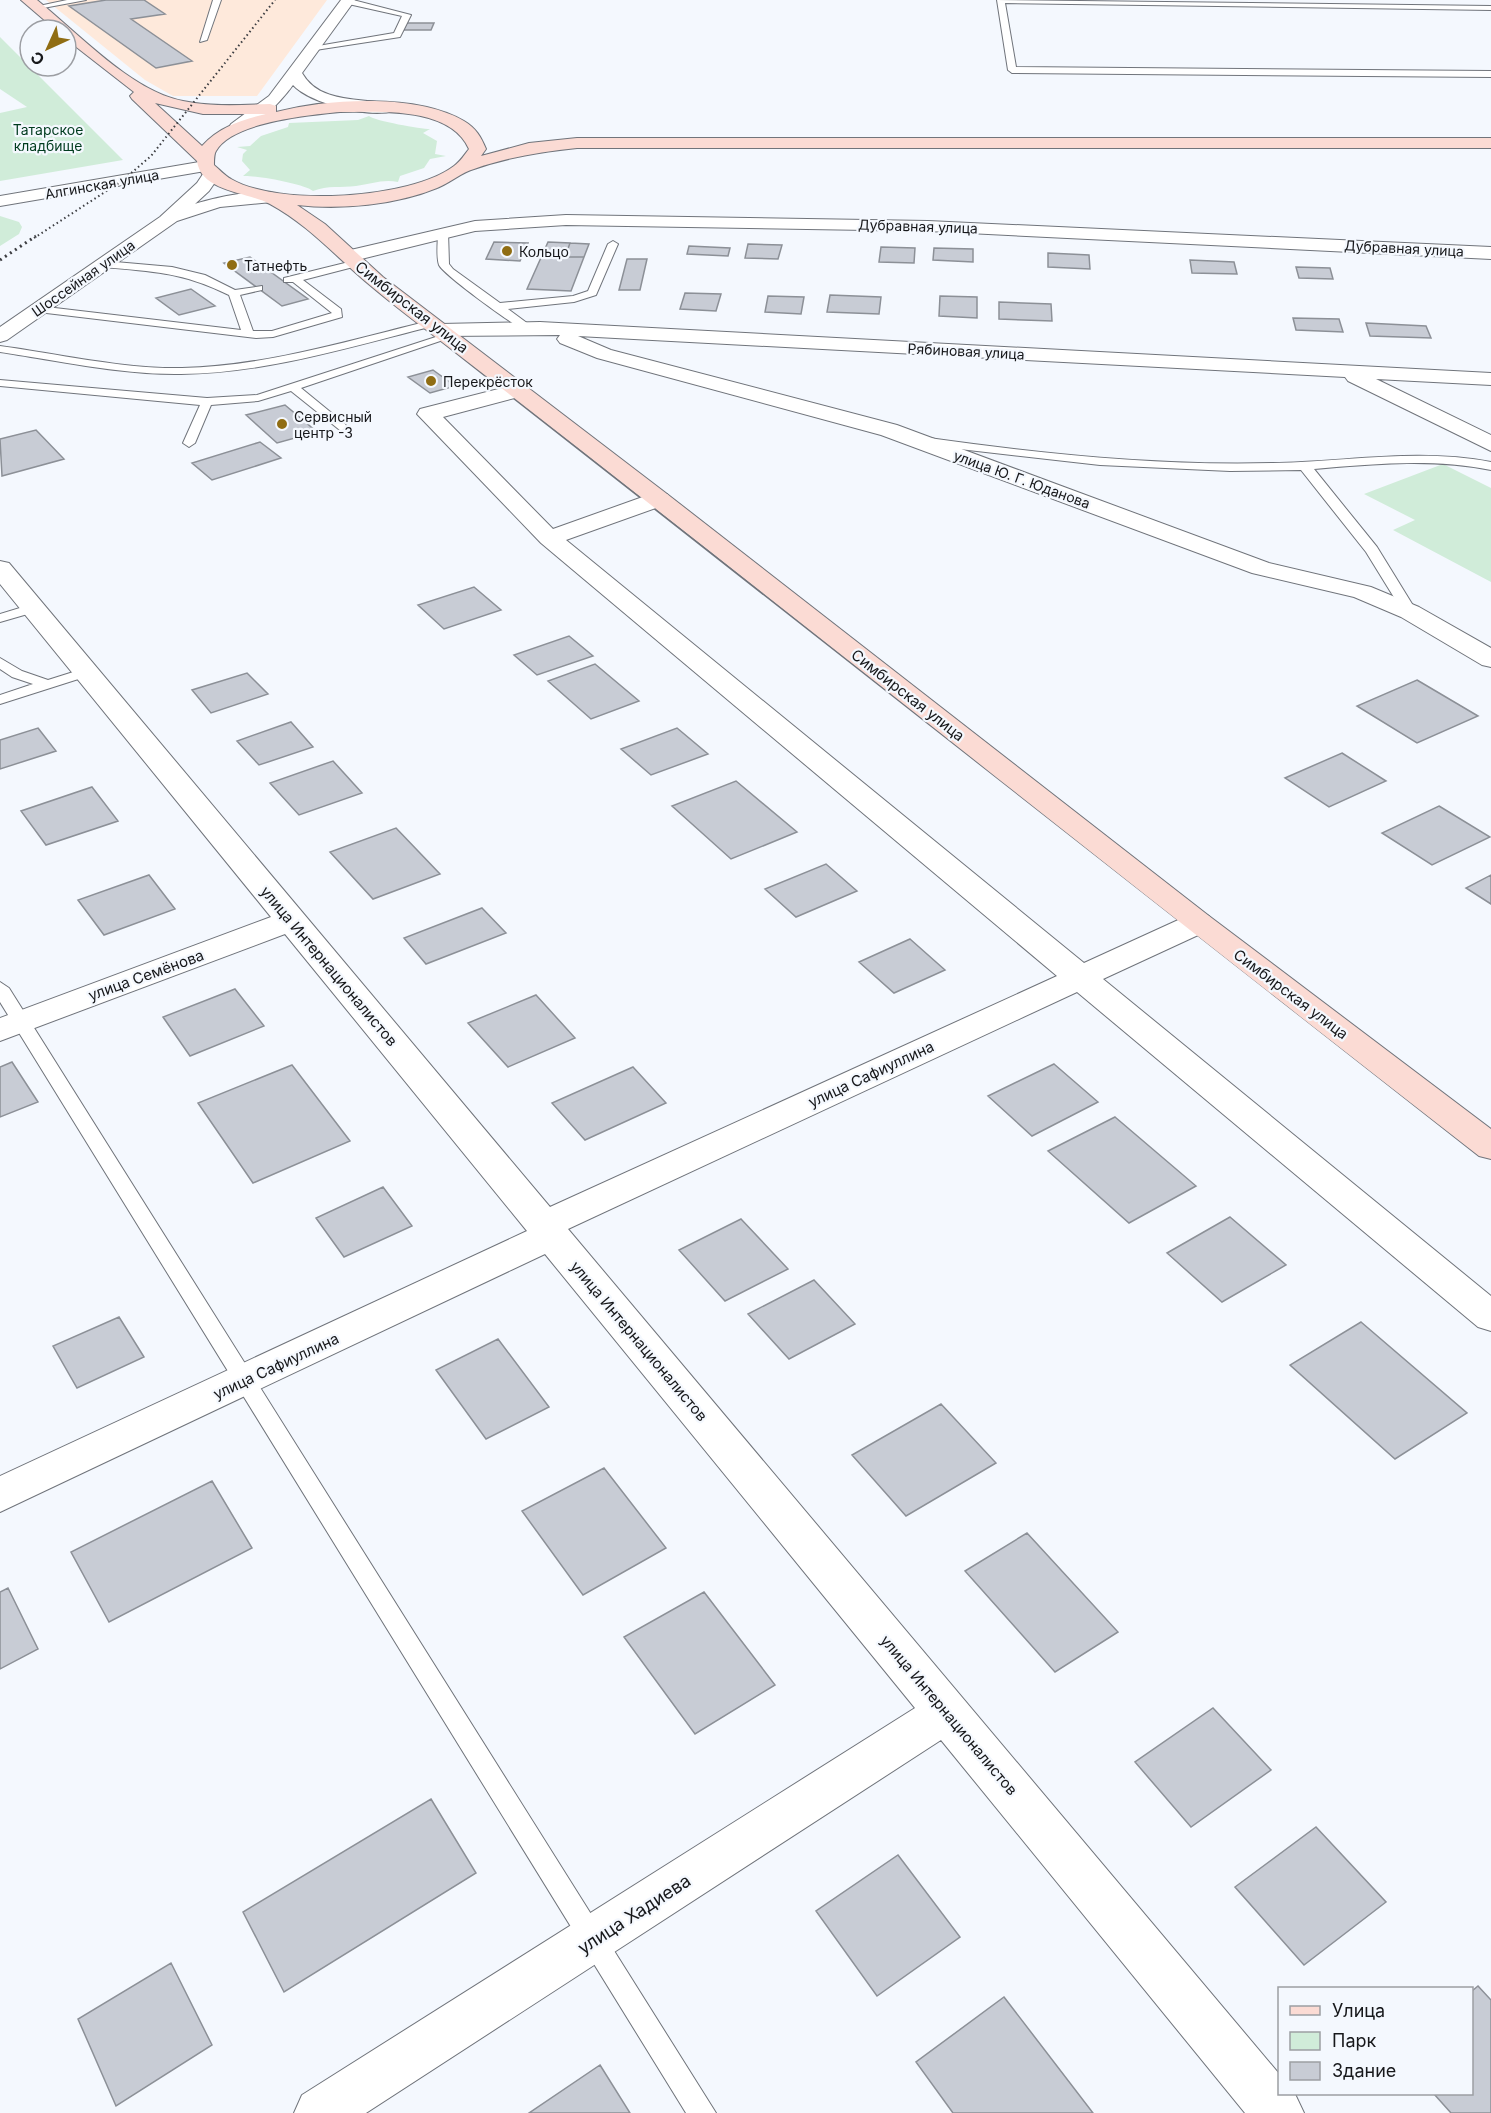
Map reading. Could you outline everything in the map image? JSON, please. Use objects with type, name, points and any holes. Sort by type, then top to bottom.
[{"type":"main road","points":[[33,4],[51,18]]},
{"type":"main road","points":[[78,40],[143,91],[180,106],[220,109]]},
{"type":"main road","points":[[129,82],[139,98],[207,166],[236,189],[272,197],[343,200],[403,192]]},
{"type":"main road","points":[[270,104],[390,108],[438,117],[490,131]]},
{"type":"main road","points":[[207,166],[215,141],[237,128],[275,116],[340,107]]},
{"type":"main road","points":[[438,117],[459,125],[476,141],[478,149],[467,165]]},
{"type":"main road","points":[[509,136],[577,143]]},
{"type":"main road","points":[[358,214],[403,192],[450,176],[467,165],[529,148],[577,143],[806,141],[1491,143]]},
{"type":"main road","name":"Симбирская улица","points":[[272,197],[345,246],[441,330],[1198,923],[1491,1147]]},
{"type":"street","points":[[237,128],[270,104],[295,74],[347,0]]},
{"type":"street","points":[[295,74],[297,82],[315,95],[390,108]]},
{"type":"street","points":[[220,109],[270,104]]},
{"type":"street","points":[[166,221],[203,187],[207,166]]},
{"type":"street","name":"Алгинская улица","points":[[0,201],[207,166]]},
{"type":"street","points":[[166,221],[217,202],[272,197]]},
{"type":"street","name":"Дубравная улица","points":[[345,246],[494,224],[566,220],[916,225],[1491,253]]},
{"type":"street","name":"Шоссейная улица","points":[[0,336],[166,221]]},
{"type":"street","name":"Рябиновая улица","points":[[441,330],[534,328],[1491,379]]},
{"type":"street","name":"улица Ю. Г. Юданова","points":[[534,328],[604,354],[889,430],[1261,568],[1362,592],[1410,612],[1491,659]]},
{"type":"street","points":[[1342,371],[1491,444]]},
{"type":"street","points":[[518,390],[428,414],[549,538],[1491,1317]]},
{"type":"street","points":[[549,538],[659,499]]},
{"type":"street","name":"улица Интернационалистов","points":[[0,568],[16,613],[86,672],[1278,2113]]},
{"type":"street","name":"улица Семёнова","points":[[10,1026],[292,920]]},
{"type":"street","name":"улица Сафиуллина","points":[[0,1495],[244,1381],[548,1230],[1198,923]]},
{"type":"street","name":"улица Хадиева","points":[[320,2113],[594,1940],[947,1712]]},
{"type":"lane","points":[[33,4],[82,0]]},
{"type":"lane","points":[[203,40],[217,0]]},
{"type":"lane","points":[[312,49],[397,35],[407,15],[347,0]]},
{"type":"lane","points":[[1491,8],[1002,1],[1012,69],[1491,74]]},
{"type":"lane","points":[[443,232],[444,264],[449,272],[496,307],[534,328]]},
{"type":"lane","points":[[496,307],[574,299],[592,293],[613,244]]},
{"type":"lane","points":[[38,309],[248,334],[273,334],[338,315],[338,311],[288,280],[345,246]]},
{"type":"lane","points":[[104,264],[172,270],[201,277],[234,293],[258,288]]},
{"type":"lane","points":[[234,293],[248,334]]},
{"type":"lane","points":[[0,349],[145,369],[228,368],[441,330]]},
{"type":"lane","points":[[0,383],[207,402],[258,398],[293,387],[441,330]]},
{"type":"lane","points":[[293,387],[341,427]]},
{"type":"lane","points":[[189,443],[207,402]]},
{"type":"lane","points":[[918,441],[1107,462],[1305,466],[1443,460],[1491,466]]},
{"type":"lane","points":[[1305,466],[1372,550],[1410,612]]},
{"type":"lane","points":[[0,662],[16,674],[46,684]]},
{"type":"lane","points":[[0,700],[86,672]]},
{"type":"lane","points":[[0,988],[10,1026],[244,1381],[702,2113]]},
{"type":"shaded area","points":[[46,0],[327,0],[257,96],[173,96],[145,80],[78,26],[78,18],[68,18]]},
{"type":"green space","name":"Татарское кладбище","points":[[0,37],[18,55],[18,78],[41,78],[123,160],[0,181],[0,113],[27,107],[0,89]]},
{"type":"green space","points":[[369,116],[430,129],[423,133],[437,141],[435,154],[446,156],[430,159],[424,168],[400,176],[398,182],[382,181],[313,191],[280,180],[243,176],[250,170],[242,161],[243,154],[247,150],[237,147],[250,146],[261,136],[288,127],[289,123],[358,120]]},
{"type":"green space","points":[[0,216],[19,222],[22,227],[19,234],[0,246]]},
{"type":"green space","points":[[1443,464],[1491,488],[1491,582],[1393,530],[1415,520],[1364,494]]},
{"type":"building","points":[[106,0],[144,0],[165,14],[131,19],[192,61],[156,68],[69,6]]},
{"type":"building","points":[[405,23],[434,23],[431,30],[402,30]]},
{"type":"building","points":[[494,242],[528,243],[520,261],[486,259]]},
{"type":"building","points":[[548,242],[570,243],[565,257],[584,257],[571,291],[527,289]]},
{"type":"building","points":[[570,243],[589,244],[584,257],[565,257]]},
{"type":"building","points":[[748,244],[782,245],[778,259],[745,258]]},
{"type":"building","points":[[689,246],[730,248],[728,256],[687,254]]},
{"type":"building","points":[[881,247],[915,248],[914,263],[879,262]]},
{"type":"building","points":[[934,248],[973,249],[973,262],[933,260]]},
{"type":"building","points":[[1048,253],[1089,255],[1090,269],[1048,267]]},
{"type":"building","points":[[250,257],[308,299],[282,306],[224,263]]},
{"type":"building","points":[[627,259],[647,259],[640,290],[619,290]]},
{"type":"building","points":[[1190,260],[1234,262],[1237,274],[1192,273]]},
{"type":"building","points":[[1296,267],[1330,268],[1333,279],[1299,278]]},
{"type":"building","points":[[191,289],[215,306],[179,315],[156,298]]},
{"type":"building","points":[[685,293],[721,294],[716,311],[680,309]]},
{"type":"building","points":[[830,295],[881,297],[879,314],[827,312]]},
{"type":"building","points":[[768,296],[804,297],[801,314],[765,312]]},
{"type":"building","points":[[940,296],[977,297],[977,318],[939,316]]},
{"type":"building","points":[[999,302],[1051,304],[1052,321],[999,319]]},
{"type":"building","points":[[1293,318],[1339,319],[1343,332],[1296,330]]},
{"type":"building","points":[[1366,323],[1426,326],[1431,338],[1370,336]]},
{"type":"building","points":[[433,370],[455,386],[430,393],[408,377]]},
{"type":"building","points":[[285,405],[317,432],[277,443],[246,415]]},
{"type":"building","points":[[36,430],[64,459],[2,476],[0,439]]},
{"type":"building","points":[[260,442],[281,458],[212,480],[192,463]]},
{"type":"building","points":[[474,587],[501,610],[444,629],[418,605]]},
{"type":"building","points":[[569,636],[593,656],[537,675],[514,655]]},
{"type":"building","points":[[595,664],[639,701],[591,719],[548,681]]},
{"type":"building","points":[[247,673],[268,694],[211,713],[192,690]]},
{"type":"building","points":[[1417,680],[1478,716],[1417,743],[1357,706]]},
{"type":"building","points":[[291,722],[313,747],[259,765],[237,741]]},
{"type":"building","points":[[38,728],[56,751],[0,769],[0,740]]},
{"type":"building","points":[[677,728],[708,754],[651,775],[621,749]]},
{"type":"building","points":[[1342,753],[1386,781],[1329,807],[1285,778]]},
{"type":"building","points":[[333,761],[362,793],[299,815],[270,783]]},
{"type":"building","points":[[736,781],[797,832],[731,859],[672,806]]},
{"type":"building","points":[[92,787],[118,821],[46,845],[21,811]]},
{"type":"building","points":[[1439,806],[1490,837],[1432,865],[1382,833]]},
{"type":"building","points":[[396,828],[440,874],[373,899],[330,852]]},
{"type":"building","points":[[826,864],[857,891],[796,917],[765,889]]},
{"type":"building","points":[[149,875],[175,909],[104,935],[78,900]]},
{"type":"building","points":[[1491,875],[1491,904],[1466,888]]},
{"type":"building","points":[[482,908],[506,933],[426,964],[404,938]]},
{"type":"building","points":[[910,939],[945,970],[894,993],[859,962]]},
{"type":"building","points":[[235,989],[264,1026],[190,1056],[163,1017]]},
{"type":"building","points":[[536,995],[575,1038],[508,1067],[468,1023]]},
{"type":"building","points":[[12,1062],[38,1102],[0,1117],[0,1067]]},
{"type":"building","points":[[1054,1064],[1098,1102],[1032,1136],[988,1096]]},
{"type":"building","points":[[292,1065],[350,1141],[253,1183],[198,1103]]},
{"type":"building","points":[[633,1067],[666,1103],[585,1140],[552,1103]]},
{"type":"building","points":[[1115,1117],[1196,1186],[1129,1223],[1048,1151]]},
{"type":"building","points":[[383,1187],[412,1226],[344,1257],[316,1218]]},
{"type":"building","points":[[1230,1217],[1286,1265],[1222,1302],[1167,1253]]},
{"type":"building","points":[[741,1219],[788,1269],[725,1301],[679,1250]]},
{"type":"building","points":[[814,1280],[855,1324],[789,1359],[748,1314]]},
{"type":"building","points":[[119,1317],[144,1357],[77,1388],[53,1346]]},
{"type":"building","points":[[1361,1322],[1467,1413],[1395,1459],[1290,1365]]},
{"type":"building","points":[[498,1339],[549,1407],[486,1439],[436,1370]]},
{"type":"building","points":[[941,1404],[996,1463],[906,1516],[852,1455]]},
{"type":"building","points":[[604,1468],[666,1548],[583,1595],[522,1511]]},
{"type":"building","points":[[212,1481],[252,1548],[109,1622],[71,1552]]},
{"type":"building","points":[[1027,1533],[1118,1632],[1055,1672],[965,1571]]},
{"type":"building","points":[[8,1588],[38,1649],[0,1669],[0,1592]]},
{"type":"building","points":[[704,1592],[775,1685],[695,1734],[624,1637]]},
{"type":"building","points":[[1213,1708],[1271,1770],[1191,1827],[1135,1762]]},
{"type":"building","points":[[431,1799],[476,1873],[284,1992],[243,1912]]},
{"type":"building","points":[[1316,1827],[1386,1902],[1304,1965],[1235,1887]]},
{"type":"building","points":[[898,1855],[960,1937],[877,1996],[816,1911]]},
{"type":"building","points":[[171,1963],[212,2045],[116,2106],[78,2019]]},
{"type":"building","points":[[1478,1986],[1491,2000],[1491,2113],[1451,2113],[1435,2095],[1473,2095],[1473,1990]]},
{"type":"building","points":[[1004,1997],[1093,2113],[953,2113],[916,2062]]},
{"type":"building","points":[[600,2065],[630,2113],[529,2113]]},
{"type":"railway","points":[[34,238],[122,181],[151,156],[275,0]]},
{"type":"railway","points":[[0,260],[36,236]]},
{"type":"place","name":"Кольцо","points":[[507,251]]},
{"type":"place","name":"Татнефть","points":[[232,265]]},
{"type":"place","name":"Перекрёсток","points":[[431,381]]},
{"type":"place","name":"Сервисный центр -3","points":[[282,424]]}]
